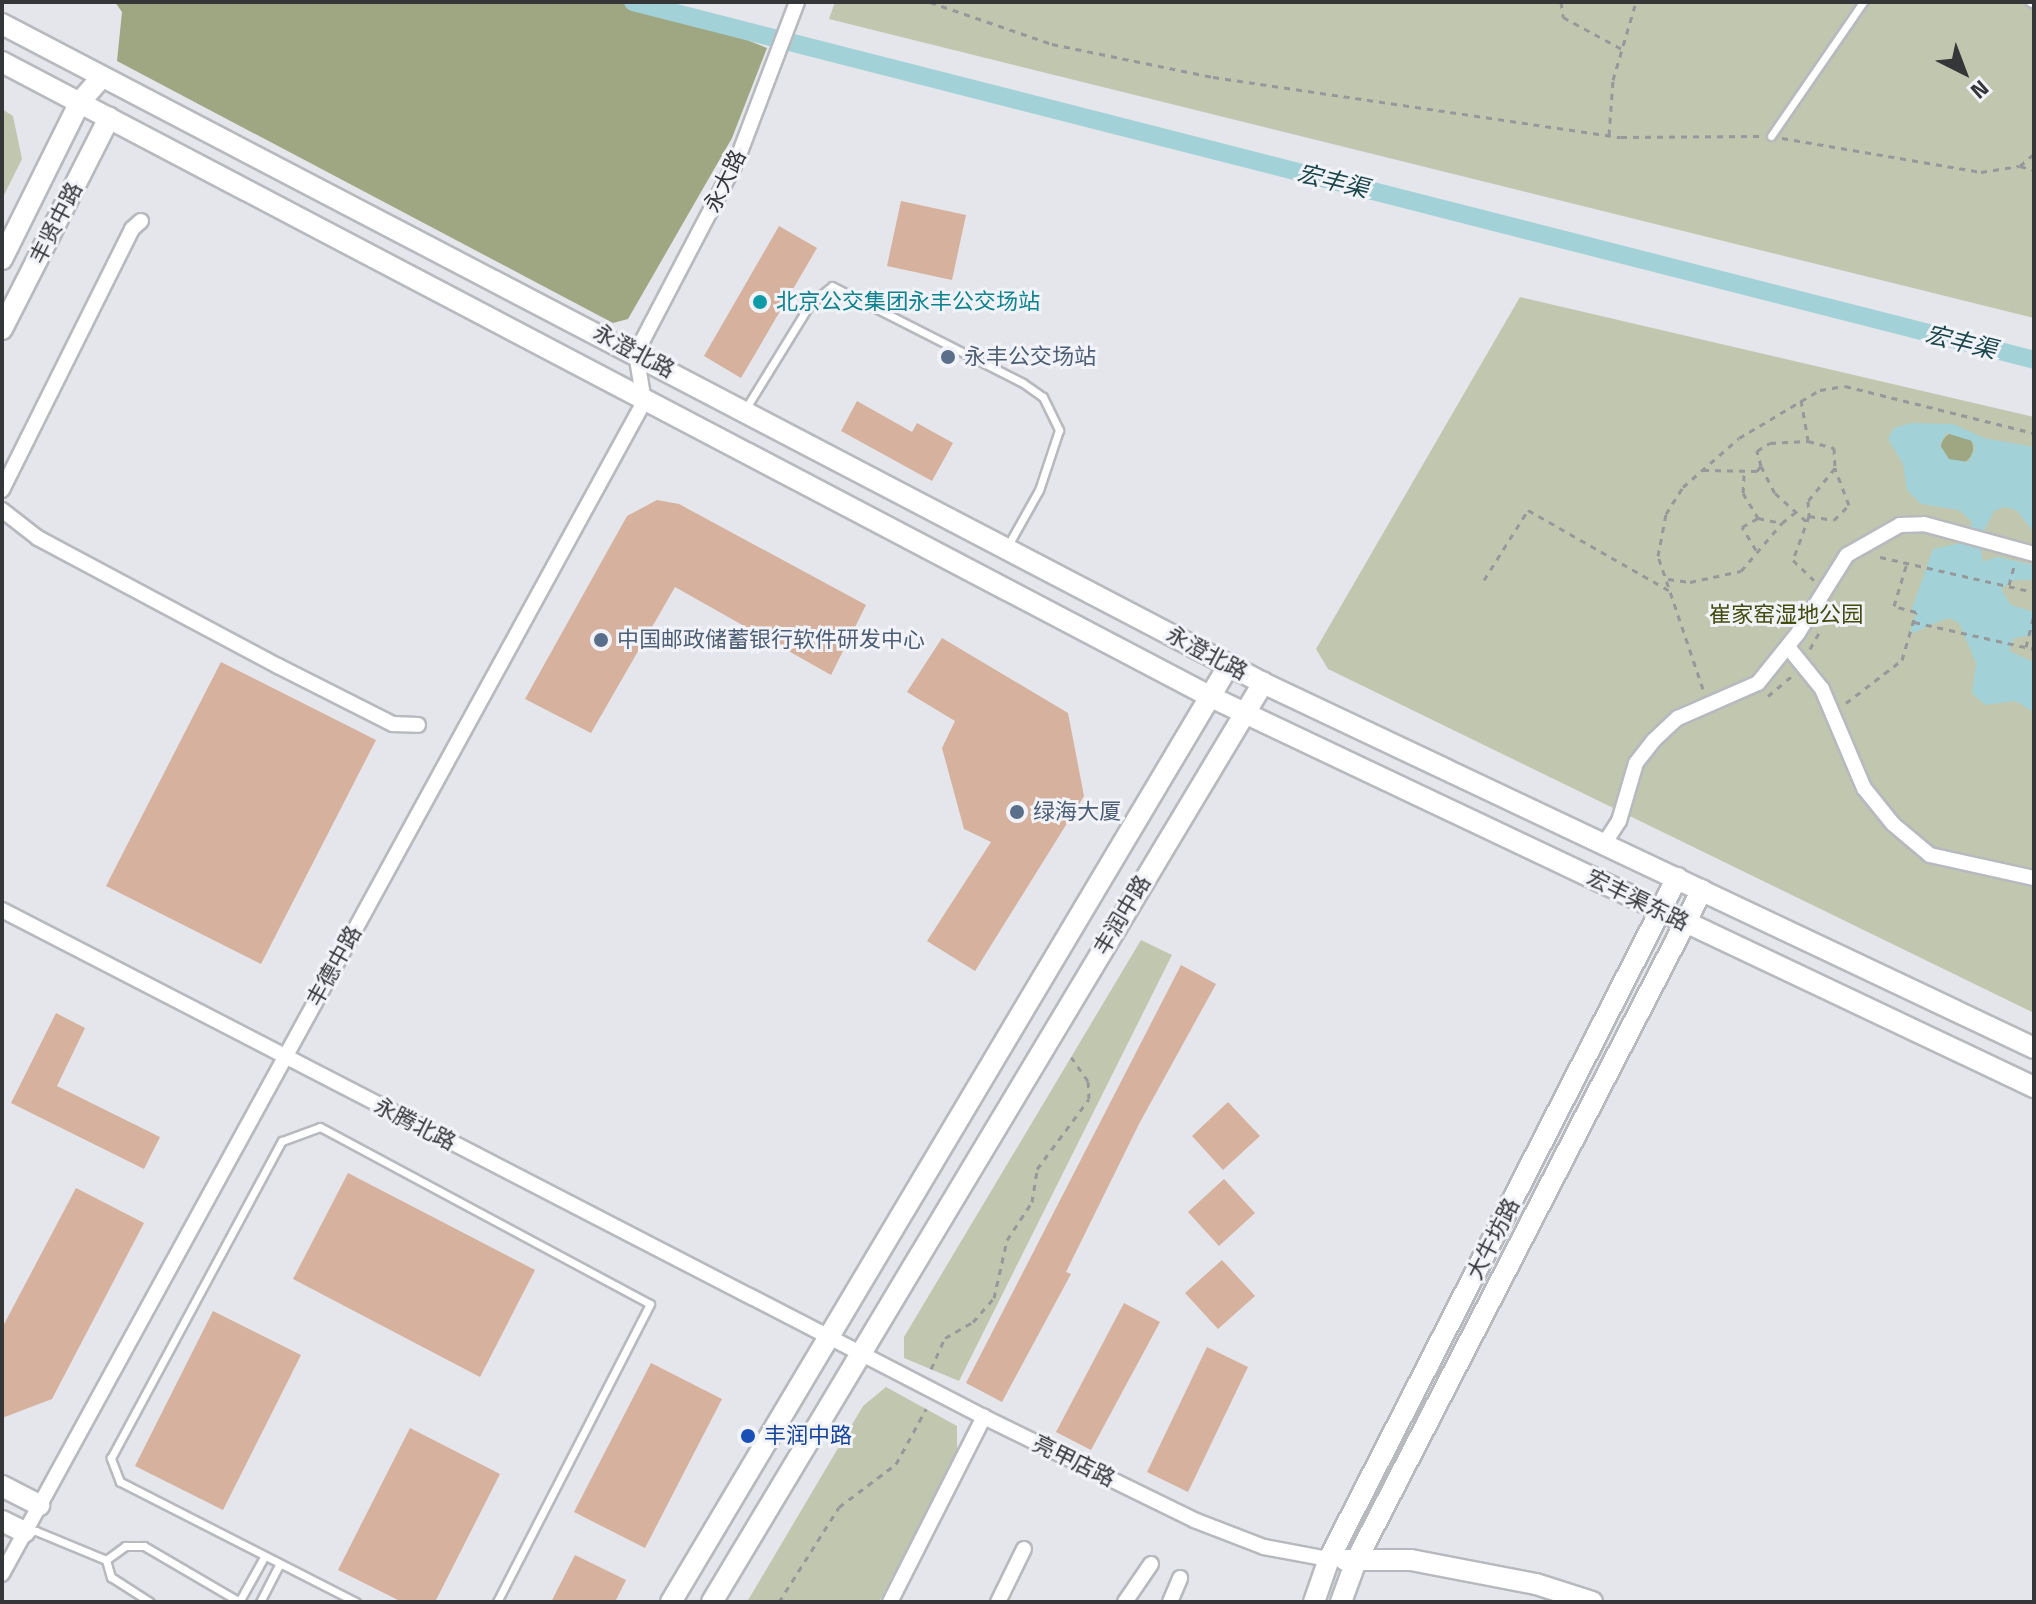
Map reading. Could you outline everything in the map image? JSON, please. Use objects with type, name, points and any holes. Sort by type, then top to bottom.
[{"type":"street","name":"永大路","points":[[636,353],[737,160],[795,9]]},
{"type":"street","name":"永澄北路","points":[[2,24],[745,409],[1263,683]]},
{"type":"street","name":"永澄北路","points":[[2,62],[644,402],[1243,712]]},
{"type":"street","name":"丰贤中路","points":[[2,259],[80,102],[102,77]]},
{"type":"street","points":[[102,77],[109,118]]},
{"type":"street","name":"丰贤中路","points":[[2,329],[109,118]]},
{"type":"street","points":[[2,490],[132,229],[141,221]]},
{"type":"street","points":[[636,353],[644,402]]},
{"type":"street","name":"丰德中路","points":[[2,1574],[30,1532],[39,1505],[644,402]]},
{"type":"street","points":[[2,510],[38,538],[278,666],[393,724],[418,725]]},
{"type":"street","points":[[1604,844],[1619,821],[1636,763],[1678,718],[1758,683],[1788,647],[1847,555],[1900,525],[1924,524],[2034,554]]},
{"type":"street","points":[[1788,647],[1804,661],[1834,713],[1864,788],[1909,837],[1930,855],[2034,878]]},
{"type":"street","name":"丰润中路","points":[[671,1602],[1229,665]]},
{"type":"street","name":"丰润中路","points":[[712,1602],[1263,683]]},
{"type":"street","name":"宏丰渠东路","points":[[1263,683],[2034,1048]]},
{"type":"street","name":"宏丰渠东路","points":[[1243,712],[2034,1087]]},
{"type":"street","name":"大牛坊路","points":[[1314,1602],[1329,1559],[1677,878]]},
{"type":"street","name":"大牛坊路","points":[[1341,1602],[1356,1561],[1702,890]]},
{"type":"street","name":"永腾北路","points":[[2,910],[828,1338]]},
{"type":"street","name":"亮甲店路","points":[[828,1338],[1194,1520],[1264,1547],[1329,1559]]},
{"type":"street","points":[[890,1602],[984,1417]]},
{"type":"street","points":[[2,1486],[39,1505]]},
{"type":"street","points":[[2,1521],[30,1532]]},
{"type":"street","points":[[998,1602],[1024,1549]]},
{"type":"street","points":[[1329,1559],[1411,1560],[1536,1584],[1592,1602]]},
{"type":"street","points":[[1125,1602],[1151,1564]]},
{"type":"street","points":[[1170,1602],[1180,1578]]},
{"type":"lane","points":[[1771,136],[1863,2]]},
{"type":"lane","points":[[745,409],[810,304],[832,286],[1023,383],[1043,397],[1059,430],[1039,490],[1006,548]]},
{"type":"lane","points":[[356,1602],[120,1482],[111,1458],[282,1141],[320,1127],[650,1304],[497,1602]]},
{"type":"lane","points":[[30,1532],[106,1560]]},
{"type":"lane","points":[[106,1560],[125,1546],[144,1546],[239,1602],[264,1557]]},
{"type":"lane","points":[[106,1560],[111,1577],[150,1602]]},
{"type":"lane","points":[[260,1602],[279,1565]]},
{"type":"path","points":[[930,2],[1052,44],[1213,77],[1609,136],[1771,136],[1981,172],[2020,166],[2034,170]]},
{"type":"path","points":[[1561,2],[1563,17],[1622,49]]},
{"type":"path","points":[[1609,136],[1622,49],[1636,2]]},
{"type":"path","points":[[2020,166],[2034,154]]},
{"type":"path","points":[[1708,706],[1658,556],[1666,514],[1702,470],[1739,438],[1820,390],[1845,386],[2034,433]]},
{"type":"path","points":[[1801,400],[1808,441]]},
{"type":"path","points":[[1806,521],[1775,493],[1761,466],[1760,446],[1808,441],[1834,448],[1835,468],[1849,505],[1834,520],[1809,516]]},
{"type":"path","points":[[1702,470],[1744,474],[1761,466]]},
{"type":"path","points":[[1825,586],[1793,560],[1809,516],[1808,501],[1817,484],[1835,468]]},
{"type":"path","points":[[1744,474],[1743,493],[1758,518]]},
{"type":"path","points":[[1484,580],[1528,510],[1670,591]]},
{"type":"path","points":[[1667,579],[1690,582],[1714,574],[1728,577],[1741,571],[1756,550],[1797,511]]},
{"type":"path","points":[[1756,550],[1742,527],[1758,518],[1782,523]]},
{"type":"path","points":[[2008,586],[2019,550]]},
{"type":"path","points":[[1879,556],[2034,592]]},
{"type":"path","points":[[1834,713],[1902,660],[1916,612],[1894,606],[1907,563]]},
{"type":"path","points":[[2026,647],[2034,616]]},
{"type":"path","points":[[1914,622],[2034,649]]},
{"type":"path","points":[[931,1369],[945,1338],[973,1322],[994,1298],[1007,1240],[1032,1202],[1037,1169],[1089,1099],[1088,1081],[1071,1057]]},
{"type":"path","points":[[779,1602],[839,1507],[896,1464],[926,1409]]},
{"type":"green space","points":[[115,2],[651,2],[767,48],[732,138],[628,319],[613,323],[117,61],[122,12]]},
{"type":"green space","points":[[835,2],[2034,2],[2034,318],[829,19]]},
{"type":"green space","points":[[2,109],[13,116],[22,159],[2,199]]},
{"type":"green space","name":"崔家窑湿地公园","points":[[1520,297],[2034,417],[2034,1013],[1328,669],[1316,649]]},
{"type":"green space","points":[[1957,432],[1968,437],[1973,448],[1968,459],[1957,464],[1946,459],[1941,448],[1946,437]]},
{"type":"green space","points":[[1141,940],[1172,955],[959,1381],[904,1358],[904,1337]]},
{"type":"green space","points":[[886,1387],[957,1426],[957,1453],[879,1602],[747,1602],[863,1406]]},
{"type":"water","points":[[1911,423],[1953,424],[1984,438],[2034,447],[2034,532],[2016,510],[2005,507],[1994,511],[1979,540],[1983,561],[1998,557],[2034,565],[2034,580],[2014,580],[2001,589],[2011,605],[2034,612],[2034,635],[2014,638],[2009,651],[2034,662],[2034,712],[2015,701],[1985,705],[1972,693],[1976,663],[1959,623],[1948,618],[1910,634],[1916,613],[1911,611],[1933,549],[1965,542],[1972,522],[1959,510],[1921,504],[1907,490],[1903,464],[1888,439],[1894,428]],"holes":[[[1946,433],[1972,441],[1975,449],[1968,462],[1949,459],[1940,445]]]},
{"type":"building","points":[[901,201],[966,215],[952,280],[887,266]]},
{"type":"building","name":"北京公交集团永丰公交场站","points":[[779,226],[817,248],[741,378],[704,356]]},
{"type":"building","points":[[857,401],[912,432],[917,423],[953,443],[932,481],[841,431]]},
{"type":"building","name":"中国邮政储蓄银行软件研发中心","points":[[657,500],[679,504],[866,605],[831,675],[675,587],[591,733],[525,699],[627,516]]},
{"type":"building","name":"绿海大厦","points":[[942,638],[1068,713],[1084,796],[975,971],[927,941],[991,842],[964,829],[942,748],[955,721],[907,692]]},
{"type":"building","points":[[221,662],[376,740],[261,964],[106,886]]},
{"type":"building","points":[[1181,965],[1216,984],[1139,1124],[1066,1272],[1071,1274],[1002,1402],[966,1383]]},
{"type":"building","points":[[56,1013],[85,1028],[57,1086],[160,1137],[144,1169],[11,1103]]},
{"type":"building","points":[[1228,1102],[1260,1136],[1223,1170],[1192,1136]]},
{"type":"building","points":[[348,1173],[535,1270],[480,1377],[293,1279]]},
{"type":"building","points":[[1224,1179],[1255,1213],[1219,1246],[1188,1212]]},
{"type":"building","points":[[76,1188],[144,1223],[52,1399],[2,1418],[2,1328]]},
{"type":"building","points":[[1222,1260],[1255,1296],[1218,1329],[1185,1293]]},
{"type":"building","points":[[1124,1303],[1160,1322],[1091,1450],[1056,1432]]},
{"type":"building","points":[[213,1311],[301,1355],[223,1510],[135,1466]]},
{"type":"building","points":[[1207,1347],[1248,1367],[1188,1492],[1147,1472]]},
{"type":"building","points":[[651,1363],[722,1399],[645,1548],[574,1512]]},
{"type":"building","points":[[410,1428],[500,1474],[435,1602],[402,1602],[338,1570]]},
{"type":"building","points":[[575,1555],[626,1580],[615,1602],[551,1602]]},
{"type":"waterway","name":"宏丰渠","points":[[633,2],[2034,360]]},
{"type":"place","name":"北京公交集团永丰公交场站","points":[[760,302]]},
{"type":"place","name":"永丰公交场站","points":[[948,357]]},
{"type":"place","name":"中国邮政储蓄银行软件研发中心","points":[[601,640]]},
{"type":"place","name":"绿海大厦","points":[[1017,812]]},
{"type":"place","name":"丰润中路","points":[[748,1436]]}]
